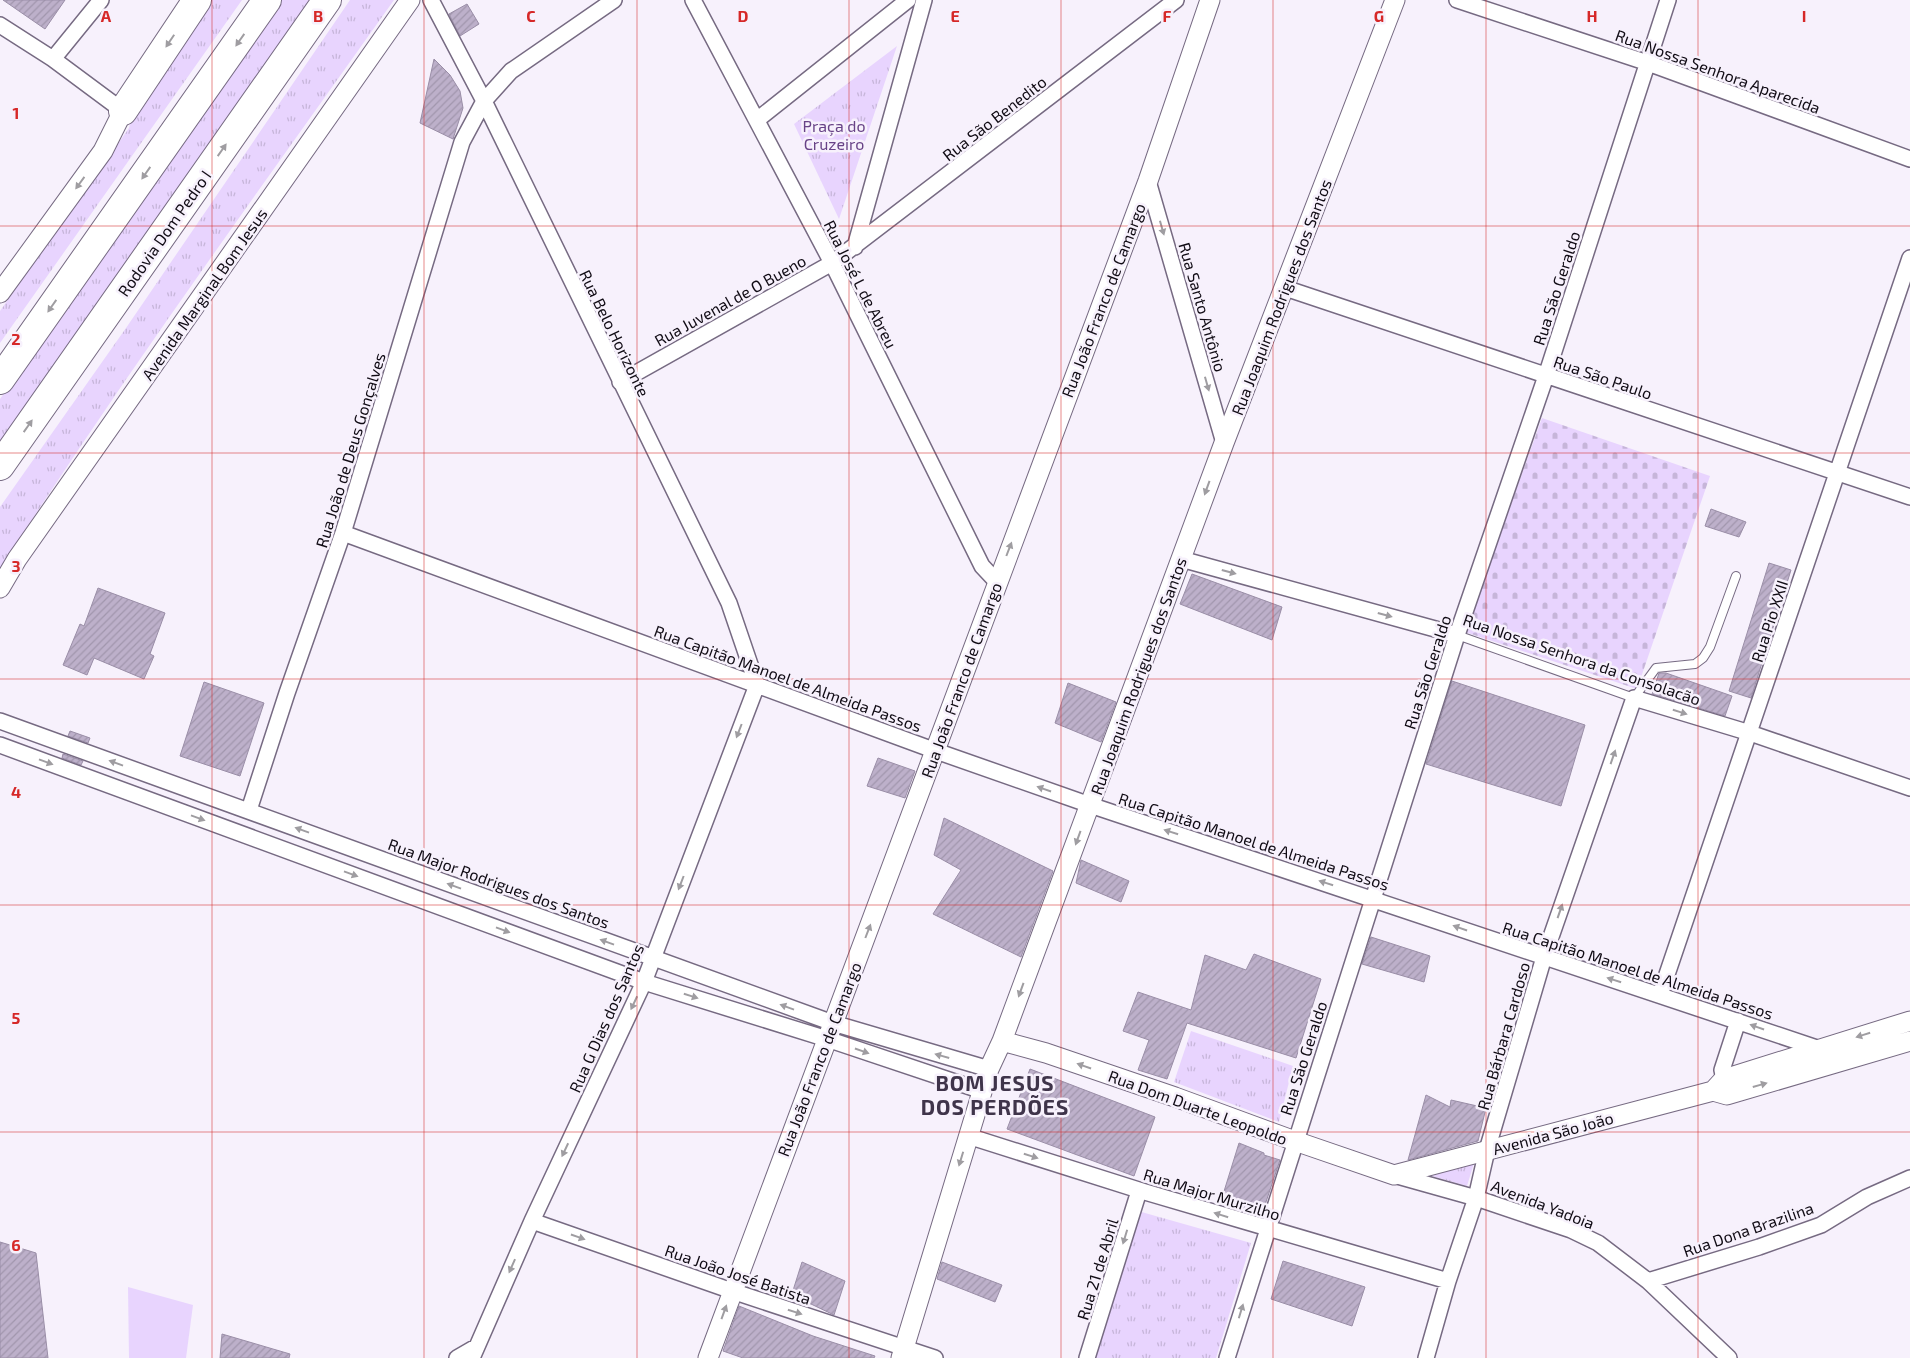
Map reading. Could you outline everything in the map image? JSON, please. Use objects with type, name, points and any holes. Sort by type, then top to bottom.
[{"type":"highway","points":[[123,111],[197,0]]},
{"type":"highway","points":[[0,380],[268,0]]},
{"type":"highway","name":"Rodovia Dom Pedro I","points":[[0,466],[327,0]]},
{"type":"street","points":[[53,60],[101,0]]},
{"type":"street","name":"Avenida Marginal Bom Jesus","points":[[0,588],[17,559],[410,0]]},
{"type":"street","name":"Rua Belo Horizonte","points":[[431,0],[484,101],[729,602],[757,685]]},
{"type":"street","name":"Rua João de Deus Gonçalves","points":[[249,810],[287,693],[344,533],[462,142],[484,101],[511,71],[614,0]]},
{"type":"street","name":"Rua José L de Abreu","points":[[693,0],[832,263],[982,566],[997,582]]},
{"type":"street","points":[[757,120],[908,0]]},
{"type":"street","points":[[855,247],[924,0]]},
{"type":"street","name":"Rua São Benedito","points":[[832,263],[1176,0]]},
{"type":"street","name":"Rua João Franco de Camargo","points":[[708,1358],[1148,181],[1210,0]]},
{"type":"street","name":"Rua Joaquim Rodrigues dos Santos","points":[[903,1353],[989,1070],[1002,1041],[1224,443],[1395,0]]},
{"type":"street","name":"Rua Nossa Senhora Aparecida","points":[[1456,0],[1648,64],[1910,159]]},
{"type":"street","name":"Rua São Geraldo","points":[[1227,1358],[1457,635],[1546,376],[1668,0]]},
{"type":"street","points":[[0,25],[53,60],[123,111],[103,151],[0,294]]},
{"type":"street","name":"Rua Santo Antônio","points":[[1148,181],[1224,443]]},
{"type":"street","name":"Rua Pio XXII","points":[[1660,995],[1910,258]]},
{"type":"street","name":"Rua Juvenal de O Bueno","points":[[620,382],[832,263]]},
{"type":"street","name":"Rua São Paulo","points":[[1285,288],[1910,497]]},
{"type":"street","name":"Rua Capitão Manoel de Almeida Passos","points":[[344,533],[936,751],[1090,805],[1820,1049]]},
{"type":"street","name":"Rua Nossa Senhora da Consolacão","points":[[1182,559],[1457,635]]},
{"type":"street","name":"Rua G Dias dos Santos","points":[[474,1353],[532,1221],[644,982],[757,685]]},
{"type":"street","name":"Rua Nossa Senhora da Consolacão","points":[[1634,698],[1750,734],[1910,788]]},
{"type":"street","name":"Rua Bárbara Cardoso","points":[[1426,1358],[1448,1281],[1476,1198],[1487,1150],[1544,957],[1634,698]]},
{"type":"street","points":[[0,744],[4,723]]},
{"type":"street","name":"Rua Major Rodrigues dos Santos","points":[[4,723],[150,777],[249,810],[653,958],[982,1092]]},
{"type":"street","name":"Rua Major Rodrigues dos Santos","points":[[0,744],[644,982],[830,1031],[989,1070]]},
{"type":"street","points":[[142,797],[150,777]]},
{"type":"street","points":[[1721,1088],[1722,1070],[1738,1021]]},
{"type":"street","name":"Avenida São João","points":[[1721,1088],[1820,1049],[1910,1021]]},
{"type":"street","name":"Rua Dom Duarte Leopoldo","points":[[1002,1041],[1046,1053],[1175,1097],[1394,1175]]},
{"type":"street","name":"Avenida São João","points":[[1394,1175],[1721,1088],[1910,1041]]},
{"type":"street","name":"Rua Major Murzilho","points":[[968,1136],[1268,1229],[1448,1281]]},
{"type":"street","name":"Avenida Yadoia","points":[[1394,1175],[1476,1198],[1571,1230],[1598,1244],[1648,1280],[1730,1358]]},
{"type":"street","name":"Rua Dona Brazilina","points":[[1648,1280],[1758,1247],[1821,1225],[1867,1197],[1907,1182]]},
{"type":"street","name":"Rua 21 de Abril","points":[[1087,1358],[1139,1190]]},
{"type":"street","name":"Rua João José Batista","points":[[532,1221],[903,1353],[935,1358]]},
{"type":"street","points":[[456,1358],[474,1353]]},
{"type":"lane","points":[[1634,698],[1645,685],[1652,671],[1658,666],[1695,664],[1703,658],[1710,647],[1736,576]]},
{"type":"lane","name":"Rua Nossa Senhora da Consolacão","points":[[1457,635],[1634,698]]},
{"type":"green space","points":[[205,0],[242,0],[0,343],[0,311],[129,128],[136,100]]},
{"type":"green space","points":[[280,0],[313,0],[0,443],[0,399]]},
{"type":"green space","points":[[350,0],[394,0],[144,353],[0,569],[0,507],[126,328]]},
{"type":"green space","name":"Praça do Cruzeiro","points":[[897,46],[839,219],[794,124]]},
{"type":"green space","points":[[1542,418],[1710,476],[1637,689],[1465,632]]},
{"type":"green space","points":[[1191,1031],[1293,1066],[1279,1122],[1174,1082]]},
{"type":"green space","points":[[1474,1163],[1467,1186],[1432,1176]]},
{"type":"green space","points":[[1138,1211],[1251,1243],[1216,1358],[1087,1358]]},
{"type":"green space","points":[[128,1287],[193,1305],[186,1358],[129,1358]]},
{"type":"building","points":[[3,0],[65,0],[45,29]]},
{"type":"building","points":[[467,4],[479,24],[460,36],[449,14]]},
{"type":"building","points":[[434,59],[450,75],[460,91],[463,108],[453,139],[420,123]]},
{"type":"building","points":[[1711,509],[1746,522],[1739,537],[1705,526]]},
{"type":"building","points":[[1769,563],[1791,570],[1751,698],[1729,691]]},
{"type":"building","points":[[1192,574],[1282,607],[1272,640],[1180,604]]},
{"type":"building","points":[[98,588],[165,613],[150,654],[154,656],[144,679],[94,658],[87,675],[63,665],[80,624],[84,626]]},
{"type":"building","points":[[1659,673],[1666,673],[1732,696],[1725,716],[1652,694]]},
{"type":"building","points":[[1452,681],[1585,725],[1561,806],[1426,764]]},
{"type":"building","points":[[204,682],[264,703],[240,776],[180,756]]},
{"type":"building","points":[[1068,683],[1116,702],[1101,742],[1055,723]]},
{"type":"building","points":[[70,731],[90,738],[88,743],[68,736]]},
{"type":"building","points":[[63,754],[83,761],[81,765],[62,758]]},
{"type":"building","points":[[878,758],[915,771],[905,798],[867,786]]},
{"type":"building","points":[[944,818],[1053,871],[1021,957],[933,914],[961,870],[934,855]]},
{"type":"building","points":[[1081,860],[1129,881],[1121,902],[1076,883]]},
{"type":"building","points":[[1371,937],[1430,956],[1424,982],[1362,964]]},
{"type":"building","points":[[1254,954],[1321,979],[1296,1058],[1187,1023],[1167,1079],[1138,1070],[1149,1040],[1123,1031],[1138,992],[1191,1010],[1205,955],[1246,970]]},
{"type":"building","points":[[1030,1069],[1155,1117],[1134,1176],[1007,1129]]},
{"type":"building","points":[[1426,1095],[1450,1107],[1451,1100],[1486,1108],[1478,1141],[1408,1160]]},
{"type":"building","points":[[1239,1143],[1264,1153],[1264,1155],[1280,1160],[1262,1214],[1221,1201]]},
{"type":"building","points":[[0,1242],[36,1253],[48,1358],[0,1358]]},
{"type":"building","points":[[1283,1261],[1365,1287],[1352,1326],[1271,1299]]},
{"type":"building","points":[[802,1262],[845,1281],[834,1315],[811,1304],[790,1300]]},
{"type":"building","points":[[942,1262],[1002,1285],[995,1302],[937,1279]]},
{"type":"building","points":[[739,1306],[813,1336],[875,1356],[874,1358],[743,1358],[723,1351]]},
{"type":"building","points":[[222,1334],[290,1354],[289,1358],[220,1358]]},
{"type":"district","name":"BOM JESUS DOS PERDÕES","points":[[995,1094]]}]
